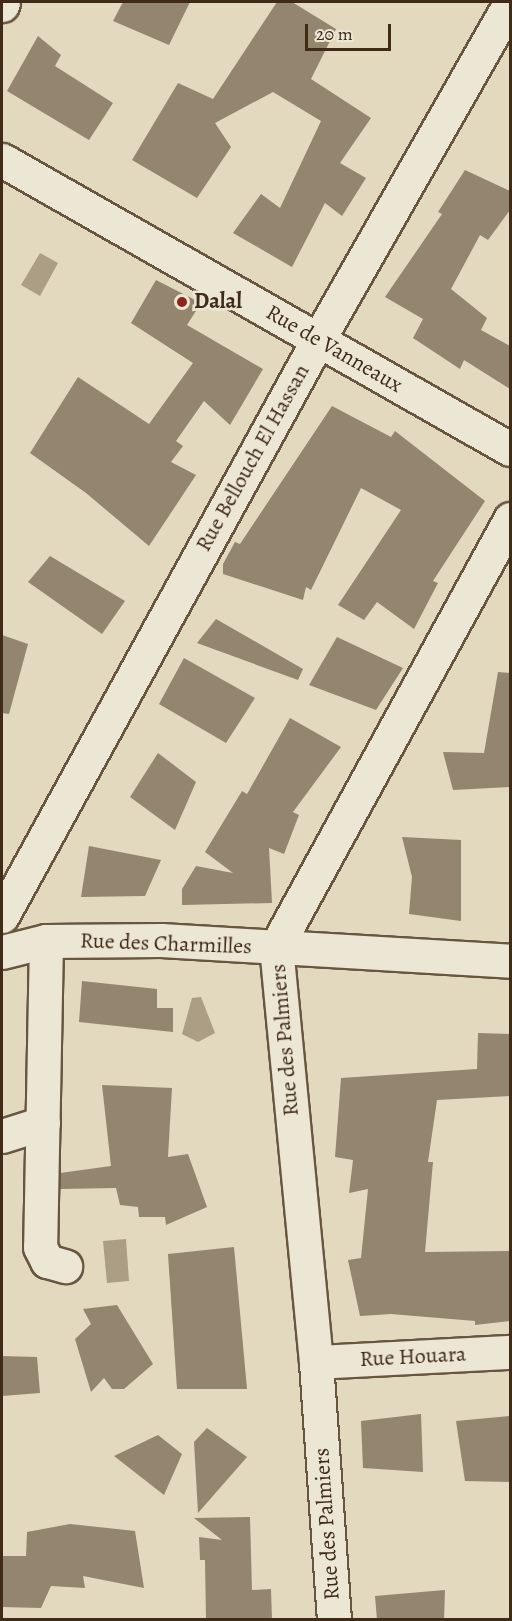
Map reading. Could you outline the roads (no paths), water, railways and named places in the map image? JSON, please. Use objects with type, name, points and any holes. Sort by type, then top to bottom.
[{"type":"street","name":"Rue Bellouch El Hassan","points":[[2,916],[318,340],[510,3]]},
{"type":"street","name":"Rue de Vanneaux","points":[[2,160],[510,449]]},
{"type":"street","name":"Rue des Palmiers","points":[[333,1620],[316,1362],[276,947],[510,519]]},
{"type":"street","name":"Rue des Charmilles","points":[[2,952],[46,941],[161,940],[510,961]]},
{"type":"street","points":[[46,941],[40,1247],[47,1261],[65,1266]]},
{"type":"street","points":[[2,1136],[43,1123]]},
{"type":"street","name":"Rue Houara","points":[[316,1362],[510,1352]]},
{"type":"place","name":"Dalal","points":[[182,302]]}]
